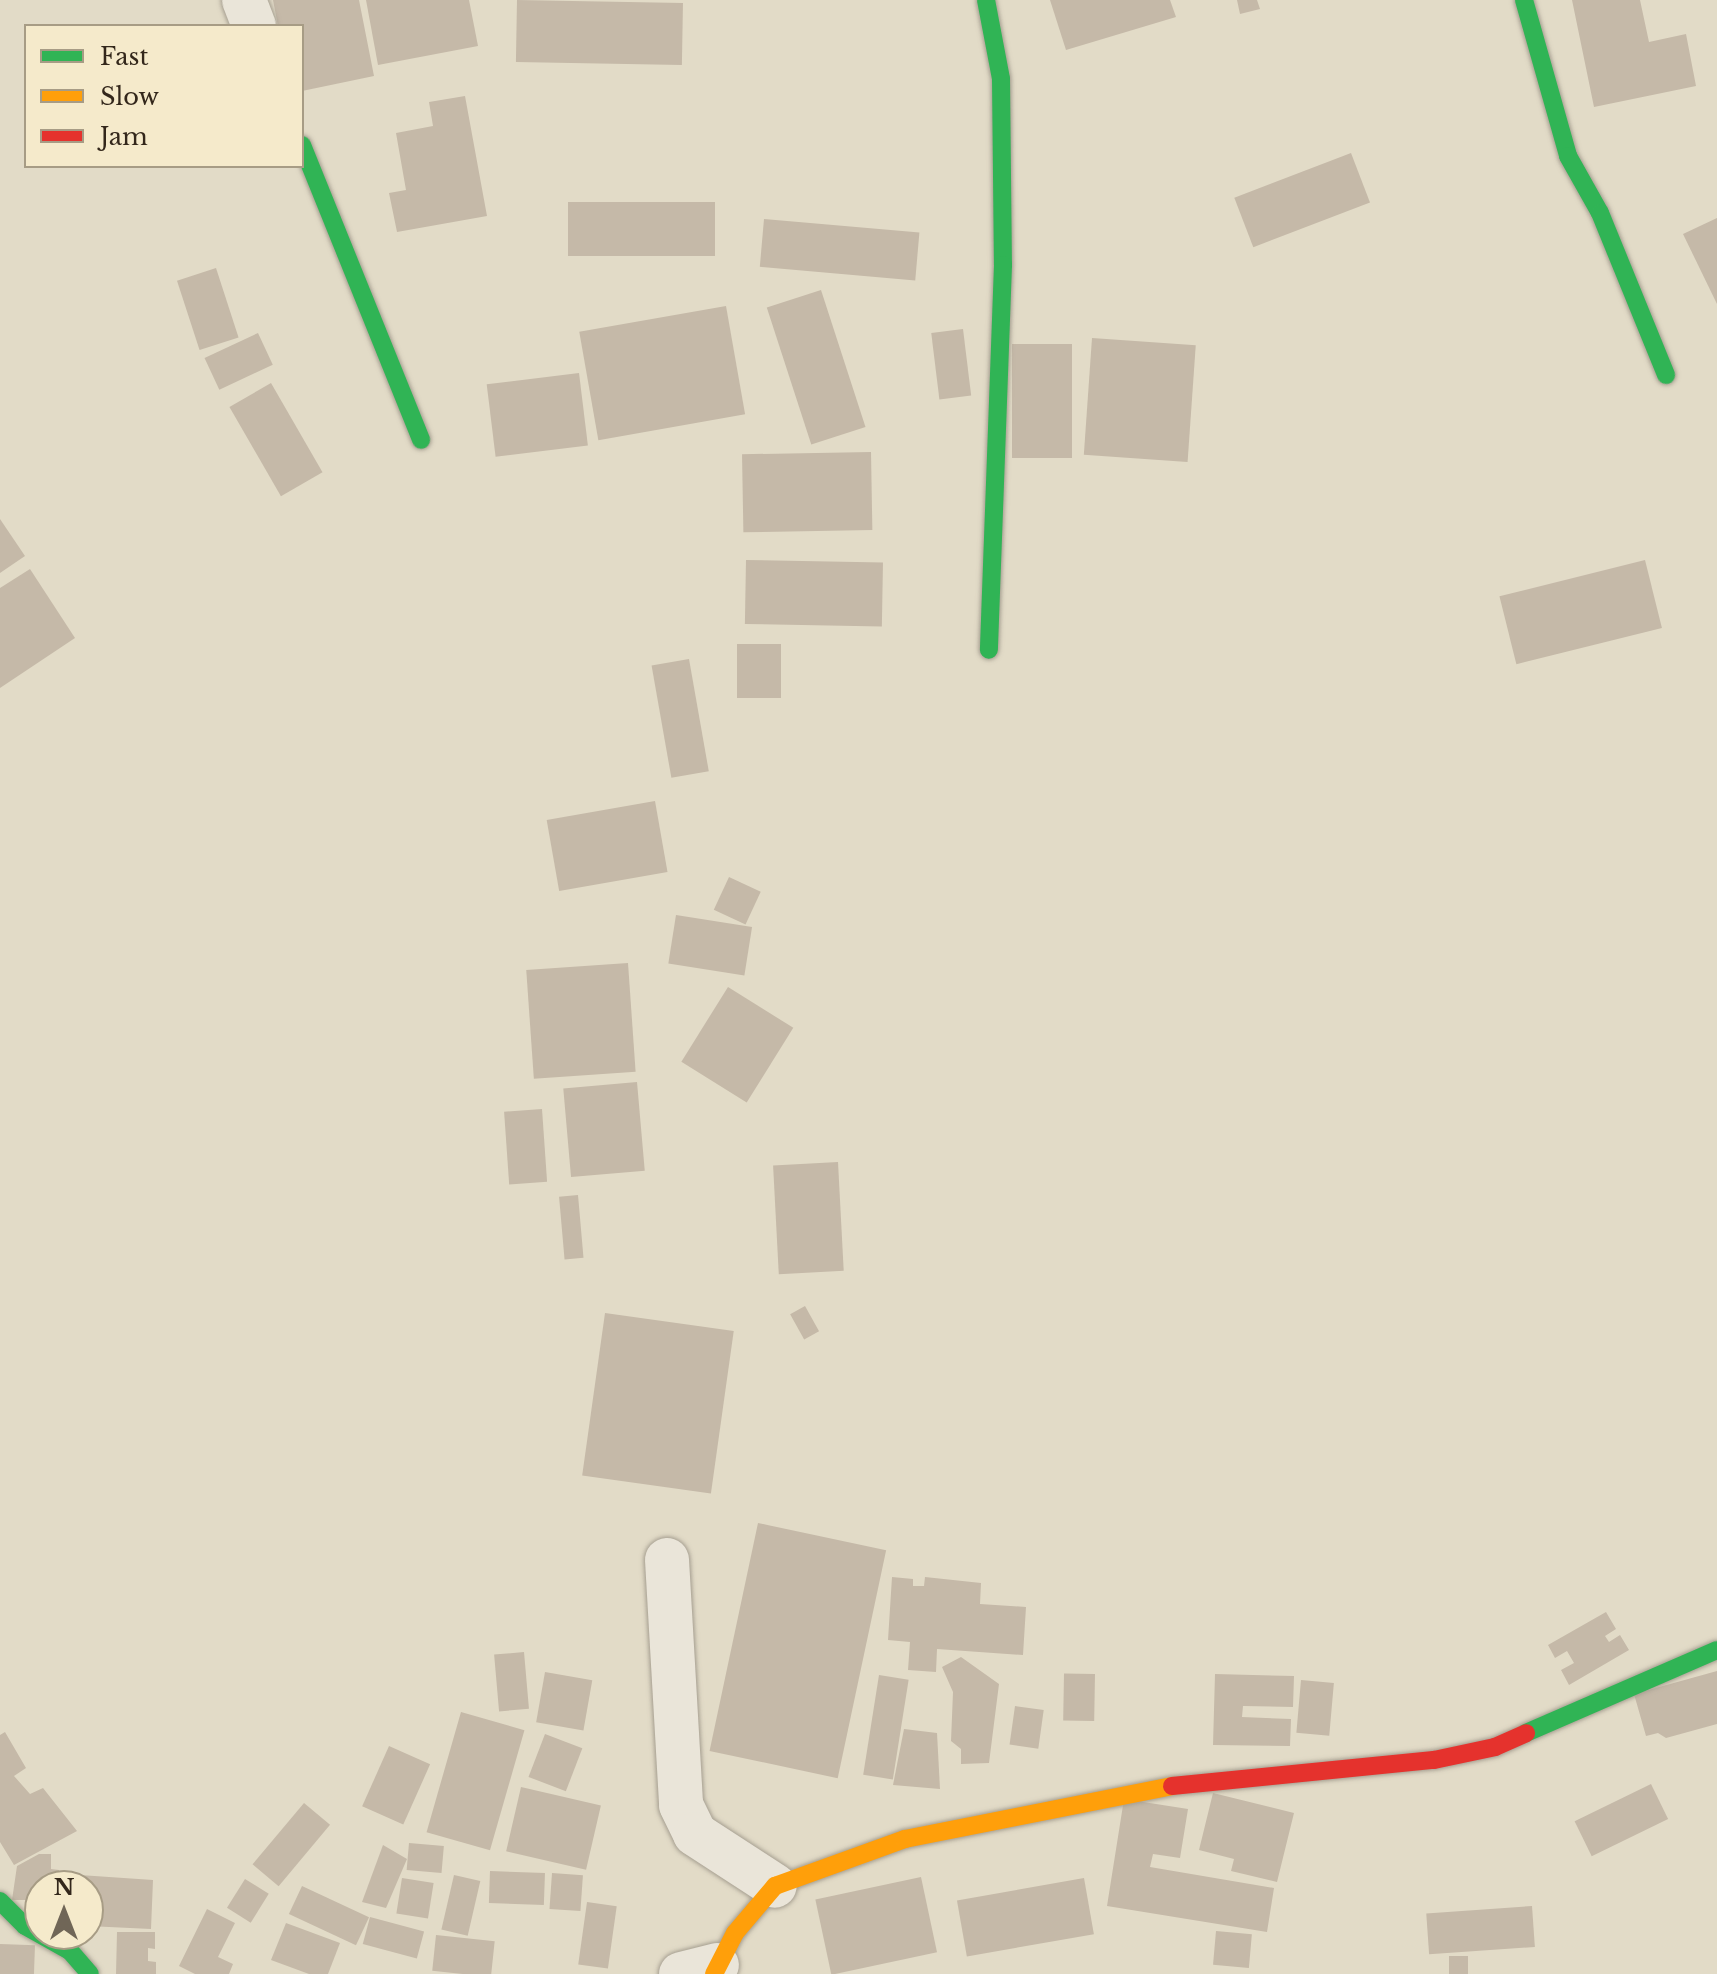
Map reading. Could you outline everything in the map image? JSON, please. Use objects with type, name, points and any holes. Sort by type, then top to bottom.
[{"type":"street","points":[[244,0],[253,24]]},
{"type":"street","points":[[986,0],[1001,79],[1003,265],[989,650]]},
{"type":"street","points":[[1524,0],[1568,156],[1600,213],[1666,375]]},
{"type":"street","points":[[304,150],[421,440]]},
{"type":"street","points":[[667,1560],[681,1805],[695,1834],[775,1886]]},
{"type":"street","points":[[704,1971],[775,1886],[905,1839],[1147,1789],[1434,1760],[1495,1747],[1717,1650]]},
{"type":"street","points":[[0,1901],[25,1926],[70,1951],[90,1974]]},
{"type":"building","points":[[273,0],[359,0],[374,76],[304,91],[304,24],[278,24]]},
{"type":"building","points":[[366,0],[469,0],[478,46],[378,65]]},
{"type":"building","points":[[517,0],[683,3],[682,65],[516,62]]},
{"type":"building","points":[[1050,0],[1170,0],[1176,17],[1066,50]]},
{"type":"building","points":[[1237,0],[1257,0],[1260,9],[1240,14]]},
{"type":"building","points":[[1572,0],[1640,0],[1649,42],[1686,34],[1696,86],[1594,107]]},
{"type":"building","points":[[465,96],[487,216],[397,232],[389,193],[406,190],[396,133],[433,126],[429,102]]},
{"type":"building","points":[[1351,153],[1370,202],[1253,247],[1234,198]]},
{"type":"building","points":[[568,202],[715,202],[715,256],[568,256]]},
{"type":"building","points":[[1717,218],[1717,304],[1683,234]]},
{"type":"building","points":[[764,219],[919,233],[915,280],[760,267]]},
{"type":"building","points":[[216,268],[239,337],[200,350],[177,281]]},
{"type":"building","points":[[821,290],[865,427],[811,445],[767,308]]},
{"type":"building","points":[[726,306],[745,414],[598,440],[579,332]]},
{"type":"building","points":[[963,329],[971,396],[939,399],[931,333]]},
{"type":"building","points":[[258,333],[273,365],[219,390],[205,358]]},
{"type":"building","points":[[1092,338],[1196,345],[1188,462],[1084,455]]},
{"type":"building","points":[[1012,344],[1072,344],[1072,458],[1012,458]]},
{"type":"building","points":[[579,373],[588,445],[496,457],[487,384]]},
{"type":"building","points":[[271,383],[322,472],[281,496],[229,407]]},
{"type":"building","points":[[871,452],[872,530],[743,532],[742,454]]},
{"type":"building","points":[[0,519],[25,556],[0,573]]},
{"type":"building","points":[[746,560],[883,562],[882,626],[745,624]]},
{"type":"building","points":[[1645,560],[1662,628],[1516,664],[1499,596]]},
{"type":"building","points":[[30,569],[75,638],[0,688],[0,588]]},
{"type":"building","points":[[737,644],[781,644],[781,698],[737,698]]},
{"type":"building","points":[[689,659],[709,771],[671,778],[652,666]]},
{"type":"building","points":[[655,801],[668,872],[559,891],[547,820]]},
{"type":"building","points":[[729,877],[761,892],[746,924],[714,910]]},
{"type":"building","points":[[676,915],[752,927],[744,975],[668,963]]},
{"type":"building","points":[[628,963],[636,1072],[534,1079],[526,970]]},
{"type":"building","points":[[728,987],[793,1028],[747,1102],[681,1062]]},
{"type":"building","points":[[637,1082],[645,1171],[571,1177],[563,1088]]},
{"type":"building","points":[[542,1109],[547,1182],[509,1184],[504,1112]]},
{"type":"building","points":[[838,1162],[844,1271],[779,1274],[773,1165]]},
{"type":"building","points":[[578,1195],[583,1258],[565,1259],[559,1197]]},
{"type":"building","points":[[805,1306],[819,1331],[804,1340],[790,1314]]},
{"type":"building","points":[[605,1313],[734,1331],[711,1493],[582,1475]]},
{"type":"building","points":[[758,1523],[886,1550],[838,1778],[710,1751]]},
{"type":"building","points":[[892,1577],[913,1579],[913,1586],[924,1586],[925,1577],[981,1583],[980,1604],[1026,1607],[1023,1655],[937,1649],[936,1672],[908,1670],[910,1642],[888,1640]]},
{"type":"building","points":[[1606,1612],[1616,1629],[1605,1636],[1609,1642],[1620,1635],[1629,1650],[1569,1685],[1561,1670],[1574,1663],[1567,1651],[1555,1658],[1548,1645]]},
{"type":"building","points":[[524,1652],[529,1709],[499,1711],[494,1655]]},
{"type":"building","points":[[961,1657],[999,1684],[989,1763],[961,1764],[961,1749],[951,1741],[953,1692],[942,1667]]},
{"type":"building","points":[[1717,1671],[1717,1724],[1666,1738],[1658,1733],[1646,1736],[1634,1694]]},
{"type":"building","points":[[545,1672],[592,1680],[583,1731],[536,1722]]},
{"type":"building","points":[[1064,1673],[1095,1674],[1094,1721],[1063,1720]]},
{"type":"building","points":[[1215,1674],[1294,1676],[1293,1707],[1243,1706],[1242,1717],[1291,1719],[1290,1746],[1213,1745]]},
{"type":"building","points":[[879,1675],[909,1680],[893,1779],[863,1775]]},
{"type":"building","points":[[1301,1680],[1334,1683],[1329,1736],[1296,1733]]},
{"type":"building","points":[[1015,1706],[1044,1710],[1038,1749],[1010,1745]]},
{"type":"building","points":[[461,1712],[524,1730],[490,1850],[427,1832]]},
{"type":"building","points":[[904,1729],[937,1733],[940,1789],[893,1785]]},
{"type":"building","points":[[5,1732],[26,1768],[14,1776],[30,1794],[43,1788],[77,1831],[14,1865],[0,1842],[0,1735]]},
{"type":"building","points":[[545,1734],[582,1748],[566,1791],[529,1777]]},
{"type":"building","points":[[389,1746],[430,1764],[403,1825],[362,1806]]},
{"type":"building","points":[[1651,1784],[1668,1819],[1592,1856],[1575,1821]]},
{"type":"building","points":[[521,1787],[601,1805],[586,1870],[506,1851]]},
{"type":"building","points":[[1213,1793],[1294,1813],[1277,1882],[1231,1871],[1234,1859],[1199,1850]]},
{"type":"building","points":[[1124,1799],[1188,1809],[1180,1858],[1153,1854],[1150,1867],[1274,1888],[1267,1932],[1107,1906]]},
{"type":"building","points":[[304,1803],[330,1825],[279,1886],[253,1864]]},
{"type":"building","points":[[409,1843],[444,1846],[442,1873],[407,1870]]},
{"type":"building","points":[[383,1845],[407,1859],[386,1908],[362,1902]]},
{"type":"building","points":[[39,1854],[51,1854],[51,1869],[59,1870],[24,1870],[24,1900],[12,1900],[17,1866]]},
{"type":"building","points":[[490,1871],[545,1873],[544,1905],[489,1903]]},
{"type":"building","points":[[552,1873],[583,1875],[580,1911],[549,1909]]},
{"type":"building","points":[[454,1875],[480,1881],[468,1936],[441,1930]]},
{"type":"building","points":[[104,1877],[153,1880],[151,1929],[104,1927]]},
{"type":"building","points":[[921,1877],[937,1952],[831,1974],[815,1899]]},
{"type":"building","points":[[402,1878],[434,1883],[428,1919],[396,1914]]},
{"type":"building","points":[[1084,1878],[1094,1934],[967,1957],[957,1900]]},
{"type":"building","points":[[245,1879],[269,1894],[251,1923],[227,1908]]},
{"type":"building","points":[[302,1886],[369,1917],[356,1945],[289,1914]]},
{"type":"building","points":[[587,1902],[617,1906],[608,1969],[578,1964]]},
{"type":"building","points":[[1532,1906],[1535,1947],[1429,1954],[1426,1913]]},
{"type":"building","points":[[207,1909],[235,1923],[218,1957],[233,1964],[229,1974],[195,1974],[179,1966]]},
{"type":"building","points":[[370,1917],[424,1931],[417,1959],[363,1944]]},
{"type":"building","points":[[286,1923],[340,1943],[328,1974],[309,1974],[271,1960]]},
{"type":"building","points":[[1216,1931],[1252,1934],[1249,1968],[1213,1965]]},
{"type":"building","points":[[117,1932],[155,1932],[155,1949],[148,1948],[148,1961],[156,1962],[156,1974],[116,1974]]},
{"type":"building","points":[[436,1935],[495,1941],[491,1974],[432,1971]]},
{"type":"building","points":[[0,1944],[24,1945],[24,1950],[35,1950],[34,1974],[0,1974]]},
{"type":"building","points":[[1449,1956],[1468,1956],[1468,1974],[1449,1974]]},
{"type":"traffic: fast","points":[[986,0],[1001,79],[1003,265],[989,650]]},
{"type":"traffic: fast","points":[[1524,0],[1568,156],[1600,213],[1666,375]]},
{"type":"traffic: fast","points":[[304,150],[421,440]]},
{"type":"traffic: fast","points":[[1526,1733],[1717,1650]]},
{"type":"traffic: fast","points":[[0,1901],[25,1926],[70,1951],[90,1974]]},
{"type":"traffic: slow","points":[[714,1974],[735,1933],[775,1886],[905,1839],[1172,1786]]},
{"type":"traffic: jam","points":[[1172,1786],[1434,1760],[1495,1747],[1526,1733]]}]
